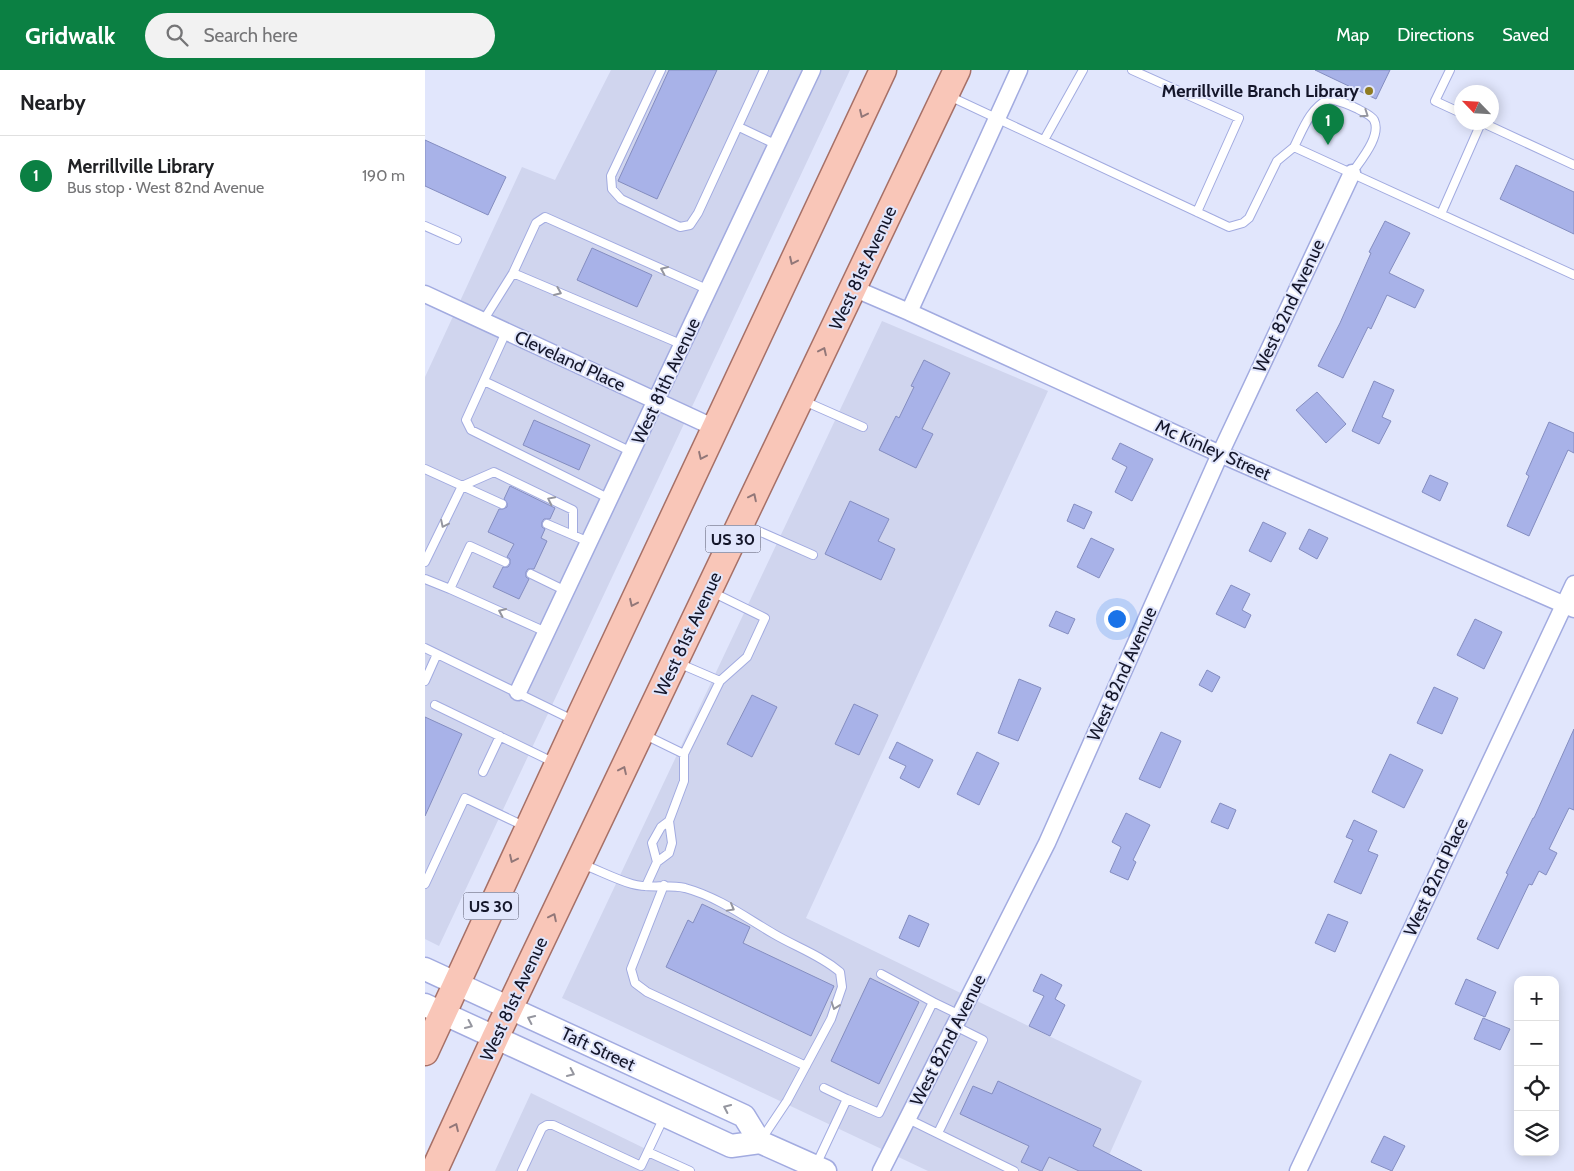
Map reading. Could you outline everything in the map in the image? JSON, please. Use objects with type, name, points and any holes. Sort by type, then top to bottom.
[{"type":"main road","name":"US 30","points":[[425,1052],[433,1009],[455,984],[883,70]]},
{"type":"main road","name":"West 81st Avenue","points":[[434,1171],[509,1008],[957,70]]},
{"type":"main road","name":"Taft Street","points":[[425,969],[744,1116],[760,1142],[731,1146],[433,1009]]},
{"type":"main road","points":[[760,1142],[812,1168]]},
{"type":"street","name":"West 81th Avenue","points":[[518,692],[812,70]]},
{"type":"street","points":[[909,312],[1019,70]]},
{"type":"street","name":"West 82nd Avenue","points":[[881,1171],[1047,843],[1220,454],[1352,173]]},
{"type":"street","name":"Mc Kinley Street","points":[[853,288],[1220,454],[1569,606]]},
{"type":"street","name":"Cleveland Place","points":[[425,294],[715,428]]},
{"type":"street","name":"West 82nd Place","points":[[1298,1171],[1569,606],[1574,584]]},
{"type":"lane","points":[[661,70],[611,176],[612,189],[621,199],[680,227],[691,225],[698,213],[764,70]]},
{"type":"lane","points":[[1043,140],[1083,70]]},
{"type":"lane","points":[[1132,70],[1239,118],[1197,212]]},
{"type":"lane","points":[[1449,70],[1435,101],[1454,110]]},
{"type":"lane","points":[[945,94],[1229,227],[1243,223],[1249,218],[1277,161],[1294,147],[1317,106],[1329,98],[1343,102],[1374,120],[1376,130],[1370,147],[1352,173]]},
{"type":"lane","points":[[739,127],[777,145]]},
{"type":"lane","points":[[1441,214],[1478,130]]},
{"type":"lane","points":[[1496,130],[1574,165]]},
{"type":"lane","points":[[1294,147],[1574,275]]},
{"type":"lane","points":[[483,321],[513,273],[536,224],[545,217],[709,290]]},
{"type":"lane","points":[[425,226],[457,240]]},
{"type":"lane","points":[[513,273],[683,345]]},
{"type":"lane","points":[[506,332],[466,420],[471,430],[610,499]]},
{"type":"lane","points":[[484,381],[632,452]]},
{"type":"lane","points":[[800,399],[863,427]]},
{"type":"lane","points":[[425,469],[502,504]]},
{"type":"lane","points":[[425,562],[462,486],[494,472],[573,510],[573,535]]},
{"type":"lane","points":[[741,523],[813,555]]},
{"type":"lane","points":[[547,524],[589,542]]},
{"type":"lane","points":[[450,589],[470,546],[505,562]]},
{"type":"lane","points":[[531,574],[566,591]]},
{"type":"lane","points":[[425,578],[546,632]]},
{"type":"lane","points":[[646,886],[657,862],[669,853],[672,843],[669,821],[684,781],[684,754],[720,681],[747,657],[765,618],[709,590]]},
{"type":"lane","points":[[425,648],[577,722]]},
{"type":"lane","points":[[425,681],[437,654]]},
{"type":"lane","points":[[675,661],[720,681]]},
{"type":"lane","points":[[435,704],[557,764]]},
{"type":"lane","points":[[641,733],[684,754]]},
{"type":"lane","points":[[483,772],[500,736]]},
{"type":"lane","points":[[425,884],[465,798],[528,828]]},
{"type":"lane","points":[[657,862],[652,843],[661,827],[669,821]]},
{"type":"lane","points":[[579,863],[632,884],[646,886],[664,885],[686,889],[723,903],[775,935],[827,960],[840,972],[842,987],[831,1019],[787,1101],[760,1142]]},
{"type":"lane","points":[[664,885],[631,969],[635,983],[647,992],[808,1063]]},
{"type":"lane","points":[[881,974],[933,1002],[983,1040],[937,1133]]},
{"type":"lane","points":[[824,1088],[879,1113],[933,1002]]},
{"type":"lane","points":[[812,1168],[847,1098]]},
{"type":"lane","points":[[524,1170],[542,1128],[547,1125],[553,1125],[640,1168],[665,1115]]},
{"type":"lane","points":[[908,1119],[1014,1171]]},
{"type":"lane","points":[[648,1152],[690,1171]]},
{"type":"shaded area","points":[[611,70],[850,70],[439,946],[425,939],[425,377],[522,167],[555,180]]},
{"type":"shaded area","points":[[882,321],[1048,391],[806,918],[1142,1081],[1102,1171],[928,1171],[562,998]]},
{"type":"shaded area","points":[[531,1093],[691,1171],[495,1171]]},
{"type":"building","points":[[669,70],[717,70],[657,199],[618,181]]},
{"type":"building","name":"Merrillville Branch Library","points":[[1315,70],[1390,70],[1376,99]]},
{"type":"building","points":[[425,140],[506,177],[488,215],[425,186]]},
{"type":"building","points":[[1516,165],[1574,192],[1574,234],[1500,199]]},
{"type":"building","points":[[1385,221],[1410,233],[1389,273],[1424,290],[1415,308],[1387,295],[1371,329],[1368,327],[1343,378],[1318,366],[1340,323],[1371,253],[1369,252]]},
{"type":"building","points":[[592,248],[652,275],[637,307],[577,280]]},
{"type":"building","points":[[924,360],[950,373],[922,429],[933,434],[916,468],[879,450],[896,416],[899,418],[914,387],[911,386]]},
{"type":"building","points":[[1374,381],[1394,390],[1382,417],[1391,421],[1379,444],[1352,431]]},
{"type":"building","points":[[1317,392],[1346,424],[1326,443],[1296,410]]},
{"type":"building","points":[[534,420],[590,445],[579,470],[523,445]]},
{"type":"building","points":[[1549,422],[1574,433],[1574,453],[1568,450],[1529,536],[1507,526],[1529,476],[1526,474]]},
{"type":"building","points":[[1120,443],[1153,459],[1132,501],[1115,492],[1127,467],[1112,459]]},
{"type":"building","points":[[1430,475],[1448,483],[1440,501],[1422,492]]},
{"type":"building","points":[[510,486],[555,508],[550,519],[544,519],[542,522],[542,527],[545,529],[541,538],[547,541],[534,569],[528,569],[526,572],[526,577],[529,579],[519,599],[493,587],[503,567],[508,567],[510,564],[510,559],[507,557],[514,544],[488,532],[499,509],[507,507],[504,499]]},
{"type":"building","points":[[850,501],[889,519],[878,541],[895,549],[881,580],[825,554]]},
{"type":"building","points":[[1074,504],[1092,512],[1084,529],[1067,521]]},
{"type":"building","points":[[1263,522],[1286,533],[1271,562],[1249,551]]},
{"type":"building","points":[[1309,529],[1328,538],[1317,559],[1299,549]]},
{"type":"building","points":[[1091,538],[1114,549],[1099,578],[1077,567]]},
{"type":"building","points":[[1231,585],[1250,594],[1242,610],[1251,615],[1245,628],[1216,614]]},
{"type":"building","points":[[1056,611],[1075,619],[1068,634],[1049,626]]},
{"type":"building","points":[[1475,619],[1502,632],[1484,669],[1457,655]]},
{"type":"building","points":[[1207,670],[1220,677],[1212,692],[1199,685]]},
{"type":"building","points":[[1019,679],[1041,688],[1018,741],[998,733]]},
{"type":"building","points":[[1434,687],[1458,698],[1442,734],[1417,723]]},
{"type":"building","points":[[752,695],[777,707],[752,757],[727,744]]},
{"type":"building","points":[[854,704],[878,715],[859,755],[835,744]]},
{"type":"building","points":[[425,717],[462,734],[425,816]]},
{"type":"building","points":[[1574,729],[1574,810],[1569,808],[1549,849],[1557,853],[1546,875],[1539,871],[1532,885],[1529,884],[1498,949],[1477,939]]},
{"type":"building","points":[[1161,732],[1181,741],[1160,788],[1139,779]]},
{"type":"building","points":[[897,742],[933,760],[919,788],[900,778],[906,766],[889,758]]},
{"type":"building","points":[[977,752],[999,763],[979,805],[957,794]]},
{"type":"building","points":[[1390,754],[1423,770],[1404,808],[1372,792]]},
{"type":"building","points":[[1220,803],[1236,810],[1228,829],[1211,822]]},
{"type":"building","points":[[1126,813],[1150,825],[1133,860],[1136,862],[1128,880],[1110,872],[1121,847],[1112,842]]},
{"type":"building","points":[[1354,820],[1377,831],[1368,851],[1378,855],[1361,894],[1334,882],[1353,840],[1346,837]]},
{"type":"building","points":[[702,904],[750,927],[743,943],[834,986],[811,1036],[666,967],[688,920],[693,923]]},
{"type":"building","points":[[1328,914],[1348,922],[1335,952],[1315,943]]},
{"type":"building","points":[[909,915],[929,924],[919,947],[899,938]]},
{"type":"building","points":[[1041,974],[1062,985],[1055,999],[1065,1005],[1050,1036],[1029,1026],[1044,996],[1033,991]]},
{"type":"building","points":[[870,978],[919,1002],[879,1084],[831,1061]]},
{"type":"building","points":[[1466,979],[1496,992],[1485,1017],[1455,1004]]},
{"type":"building","points":[[1483,1018],[1510,1029],[1500,1050],[1474,1039]]},
{"type":"building","points":[[998,1081],[1101,1129],[1093,1146],[1142,1171],[1079,1171],[1049,1157],[1041,1171],[1021,1162],[1029,1146],[960,1114],[973,1086],[992,1094]]},
{"type":"building","points":[[1384,1136],[1405,1146],[1392,1171],[1371,1162]]},
{"type":"place","name":"Merrillville Branch Library","points":[[1369,91]]},
{"type":"place","name":"Merrillville Library","points":[[1328,145]]}]
